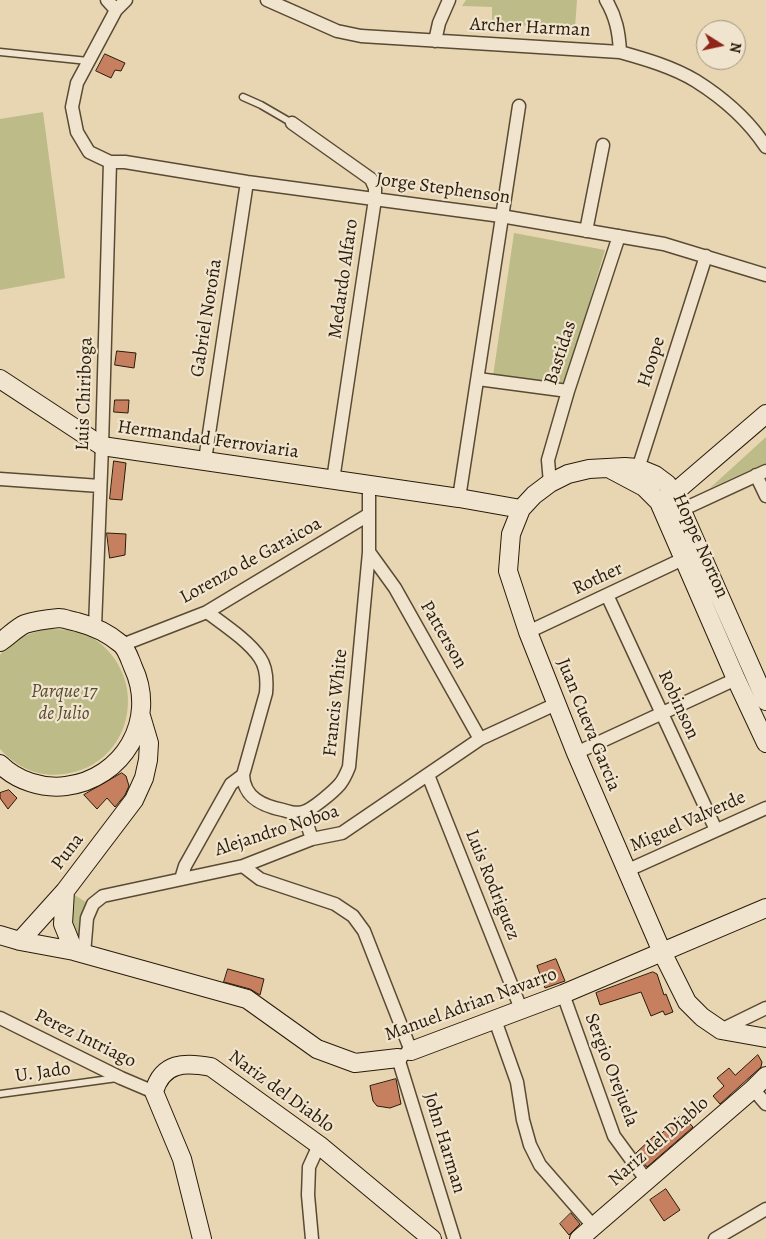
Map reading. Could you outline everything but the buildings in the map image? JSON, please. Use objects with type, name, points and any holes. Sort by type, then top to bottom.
[{"type":"street","points":[[107,0],[116,10]]},
{"type":"street","points":[[110,162],[89,152],[77,132],[72,107],[77,83],[88,61],[116,10],[126,0]]},
{"type":"street","name":"Archer Harman","points":[[267,0],[337,31],[361,36],[620,52],[657,63],[695,80],[726,103],[759,137],[766,147]]},
{"type":"street","points":[[435,41],[439,23],[449,0]]},
{"type":"street","points":[[606,0],[612,11],[618,31],[620,52]]},
{"type":"street","points":[[459,498],[518,106]]},
{"type":"street","name":"Medardo Alfaro","points":[[292,123],[370,179],[375,188],[375,199],[333,480]]},
{"type":"street","points":[[586,231],[603,145]]},
{"type":"street","name":"Jorge Stephenson","points":[[110,162],[125,162],[247,182],[501,216],[619,236],[664,244],[766,276]]},
{"type":"street","name":"Luis Chiriboga","points":[[95,627],[110,162]]},
{"type":"street","name":"Gabriel Noroña","points":[[205,460],[247,182]]},
{"type":"street","name":"Bastidas","points":[[550,483],[548,460],[568,391],[619,236]]},
{"type":"street","name":"Hoope","points":[[636,474],[706,256]]},
{"type":"street","name":"Hermandad Ferroviaria","points":[[0,379],[102,446],[459,498],[521,509]]},
{"type":"street","points":[[478,379],[568,391]]},
{"type":"street","points":[[670,505],[766,414]]},
{"type":"street","name":"Hoppe Norton","points":[[610,469],[636,474],[644,486],[670,505],[766,701]]},
{"type":"street","name":"Juan Cueva Garcia","points":[[610,469],[568,474],[550,483],[534,495],[521,509],[511,534],[508,571],[528,632],[576,754],[662,952],[687,1002],[702,1017],[721,1030]]},
{"type":"street","points":[[670,505],[761,473],[766,496]]},
{"type":"street","points":[[0,479],[100,486]]},
{"type":"street","name":"Francis White","points":[[304,812],[342,783],[349,767],[369,552],[369,486]]},
{"type":"street","name":"Hoppe Norton","points":[[670,505],[683,559],[736,679],[765,737]]},
{"type":"street","name":"Lorenzo de Garaicoa","points":[[122,645],[207,612],[368,516]]},
{"type":"street","name":"Patterson","points":[[369,552],[394,588],[480,738]]},
{"type":"street","name":"Rother","points":[[528,632],[683,559]]},
{"type":"street","name":"Robinson","points":[[607,595],[716,830]]},
{"type":"street","points":[[207,612],[252,649],[261,659],[265,670],[266,693],[243,775],[243,783],[254,799],[271,808],[296,813],[304,812],[312,840]]},
{"type":"street","points":[[0,642],[24,624],[60,618],[95,627],[122,645],[138,677],[142,716],[134,737],[122,756],[103,774],[79,784],[54,787],[28,782],[2,768]]},
{"type":"street","points":[[576,754],[736,679]]},
{"type":"street","name":"Alejandro Noboa","points":[[79,953],[87,918],[93,904],[103,896],[243,866],[312,840],[342,833],[428,776],[480,738],[556,704]]},
{"type":"street","name":"Puna","points":[[20,941],[65,891],[134,800],[142,782],[148,760],[149,743],[142,716]]},
{"type":"street","points":[[118,760],[127,760],[133,764],[138,770],[142,782]]},
{"type":"street","points":[[181,879],[185,866],[231,784],[243,775]]},
{"type":"street","name":"Luis Rodriguez","points":[[428,776],[521,1009]]},
{"type":"street","name":"Miguel Valverde","points":[[626,871],[766,808]]},
{"type":"street","name":"John Harman","points":[[243,866],[260,878],[335,904],[353,916],[364,931],[405,1054],[454,1239]]},
{"type":"street","points":[[65,891],[63,924],[79,953]]},
{"type":"street","name":"Manuel Adrian Navarro","points":[[0,935],[79,953],[247,999],[317,1049],[355,1063],[405,1054],[563,994],[766,908]]},
{"type":"street","name":"Sergio Orejuela","points":[[563,994],[614,1136],[647,1181]]},
{"type":"street","points":[[721,1030],[766,1008]]},
{"type":"street","name":"Perez Intriago","points":[[0,1018],[121,1078],[154,1092]]},
{"type":"street","points":[[495,1020],[517,1082],[530,1145],[540,1165],[594,1226]]},
{"type":"street","points":[[721,1030],[766,1038]]},
{"type":"street","name":"Nariz del Diablo","points":[[154,1092],[157,1081],[165,1072],[175,1066],[192,1064],[211,1068],[319,1145],[432,1239]]},
{"type":"street","name":"Nariz del Diablo","points":[[579,1239],[766,1076]]},
{"type":"street","points":[[753,1089],[766,1104]]},
{"type":"street","points":[[154,1092],[182,1159],[202,1239]]},
{"type":"street","points":[[312,1239],[308,1195],[309,1167],[319,1145]]},
{"type":"street","points":[[715,1239],[766,1209]]},
{"type":"lane","points":[[0,52],[88,61]]},
{"type":"lane","points":[[243,97],[262,105],[292,123]]},
{"type":"lane","name":"U. Jado","points":[[0,1094],[121,1078]]},
{"type":"green space","points":[[466,0],[577,0],[575,28],[492,24],[492,7],[462,6]]},
{"type":"green space","points":[[43,112],[65,278],[0,290],[0,119]]},
{"type":"green space","points":[[514,233],[605,250],[565,384],[493,376]]},
{"type":"green space","points":[[766,437],[766,463],[710,488]]},
{"type":"green space","name":"Parque 17 de Julio","points":[[45,629],[75,631],[93,638],[111,654],[123,674],[128,695],[126,717],[119,737],[106,754],[88,767],[55,775],[29,770],[13,761],[0,749],[0,655],[9,645],[26,635]]},
{"type":"green space","points":[[73,894],[89,904],[82,950],[67,923]]}]
